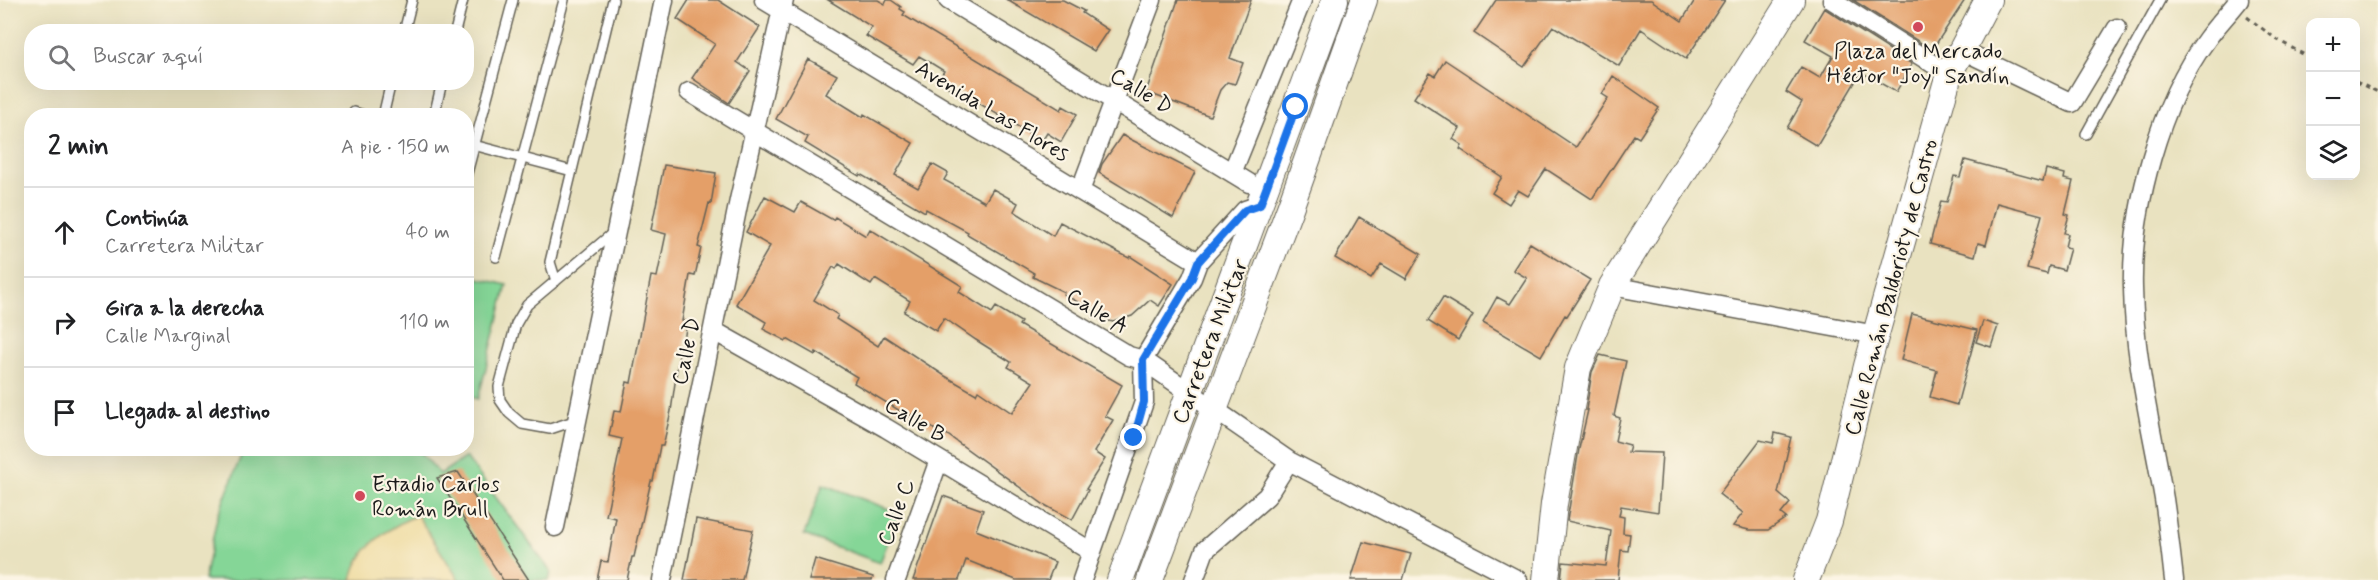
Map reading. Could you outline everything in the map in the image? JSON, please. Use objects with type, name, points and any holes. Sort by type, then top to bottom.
[{"type":"street","points":[[555,527],[664,0]]},
{"type":"street","name":"Avenida Las Flores","points":[[764,0],[783,5],[1198,262]]},
{"type":"street","name":"Calle D","points":[[948,0],[1232,172],[1255,194]]},
{"type":"street","points":[[1080,191],[1152,0]]},
{"type":"street","points":[[1232,172],[1302,0]]},
{"type":"street","name":"Carretera Militar","points":[[1120,580],[1189,392],[1255,194],[1335,0]]},
{"type":"street","name":"Carretera Militar","points":[[1150,580],[1290,208],[1365,0]]},
{"type":"street","points":[[1546,580],[1554,504],[1578,368],[1612,286],[1791,0]]},
{"type":"street","points":[[1832,0],[1949,74]]},
{"type":"street","name":"Calle Román Baldorioty de Castro","points":[[1806,580],[1829,521],[1876,335],[1949,74],[1988,0]]},
{"type":"street","points":[[2174,580],[2164,500],[2136,338],[2133,286],[2139,212],[2160,133],[2181,84],[2206,39],[2236,4]]},
{"type":"street","name":"Calle D","points":[[662,580],[783,5]]},
{"type":"street","points":[[1962,50],[2072,103],[2117,28]]},
{"type":"street","name":"Calle A","points":[[688,92],[942,246],[1130,356],[1143,360],[1289,461],[1518,580]]},
{"type":"street","points":[[1082,580],[1144,402],[1143,360],[1192,278],[1198,262],[1245,210],[1255,194]]},
{"type":"street","points":[[1612,286],[1876,335]]},
{"type":"street","name":"Calle B","points":[[714,331],[939,460],[1092,552]]},
{"type":"street","name":"Calle C","points":[[896,580],[939,460]]},
{"type":"street","points":[[1194,580],[1205,550],[1267,496],[1289,461]]},
{"type":"lane","points":[[406,24],[412,0]]},
{"type":"lane","points":[[457,24],[463,0]]},
{"type":"lane","points":[[474,134],[513,0]]},
{"type":"lane","points":[[496,257],[564,0]]},
{"type":"lane","points":[[556,281],[550,261],[613,0]]},
{"type":"lane","points":[[2086,134],[2160,0]]},
{"type":"lane","points":[[385,108],[389,90]]},
{"type":"lane","points":[[436,108],[440,90]]},
{"type":"lane","points":[[474,145],[572,171]]},
{"type":"lane","points":[[577,420],[550,429],[522,424],[509,413],[500,399],[499,387],[516,324],[527,305],[615,231]]},
{"type":"path","points":[[2236,4],[2276,39],[2306,56]]},
{"type":"path","points":[[2360,84],[2378,92]]},
{"type":"green space","points":[[474,277],[507,285],[478,399],[474,398]]},
{"type":"green space","name":"Estadio Carlos Román Brull","points":[[241,456],[424,456],[440,474],[466,457],[551,572],[549,580],[204,580],[217,518]]},
{"type":"green space","points":[[823,484],[899,513],[880,563],[804,535]]},
{"type":"sand","points":[[417,515],[459,580],[352,580],[361,558],[376,540],[395,526]]},
{"type":"building","points":[[689,0],[718,0],[760,27],[737,62],[750,71],[729,103],[692,78],[715,44],[677,19]]},
{"type":"building","points":[[828,0],[878,0],[885,4],[887,0],[891,0],[905,12],[903,15],[1061,110],[1063,106],[1077,114],[1061,142],[1047,133],[1042,141],[938,81],[944,71],[931,63],[919,56],[913,64],[866,36],[872,27]]},
{"type":"building","points":[[1007,0],[1063,0],[1084,11],[1082,13],[1108,30],[1094,51]]},
{"type":"building","points":[[1178,0],[1251,0],[1230,58],[1243,63],[1235,84],[1227,82],[1220,90],[1210,116],[1146,92]]},
{"type":"building","points":[[1496,0],[1651,0],[1682,21],[1695,0],[1725,0],[1686,59],[1641,29],[1619,66],[1553,26],[1524,67],[1474,33]]},
{"type":"building","name":"Plaza del Mercado Héctor \"Joy\" Sandín","points":[[1853,0],[1965,0],[1932,50]]},
{"type":"building","points":[[1824,8],[1912,64],[1896,92],[1861,72],[1817,146],[1787,128],[1802,102],[1786,92],[1801,67],[1820,78],[1833,56],[1805,40]]},
{"type":"building","points":[[808,59],[837,75],[826,94],[863,117],[864,114],[913,143],[895,175],[918,188],[932,164],[948,173],[944,180],[985,202],[993,189],[1018,203],[1014,211],[1053,236],[1060,222],[1129,258],[1130,256],[1173,284],[1159,306],[1150,300],[1132,316],[1113,322],[1093,317],[1096,312],[1063,294],[1064,292],[1033,277],[1034,273],[967,234],[968,232],[926,209],[925,212],[860,174],[859,176],[805,143],[808,137],[776,119]]},
{"type":"building","points":[[1445,60],[1576,147],[1608,98],[1602,94],[1613,76],[1659,108],[1639,138],[1634,135],[1592,199],[1546,169],[1528,196],[1518,190],[1509,204],[1492,193],[1502,177],[1460,149],[1462,145],[1453,139],[1460,128],[1414,98],[1430,73],[1435,76]]},
{"type":"building","points":[[1122,135],[1195,172],[1173,218],[1099,173],[1102,164]]},
{"type":"building","points":[[1965,160],[2043,181],[2046,169],[2065,174],[2064,179],[2073,181],[2065,214],[2069,215],[2064,233],[2068,234],[2065,247],[2070,248],[2064,270],[2049,266],[2047,274],[2027,269],[2042,215],[1997,203],[1986,245],[1978,243],[1975,256],[1930,244],[1941,201],[1947,202],[1954,176],[1960,177]]},
{"type":"building","points":[[664,165],[716,173],[711,204],[709,203],[698,247],[701,248],[695,276],[690,275],[682,321],[687,321],[683,348],[680,348],[671,411],[663,446],[660,446],[653,481],[651,481],[634,557],[632,557],[627,580],[597,580],[601,561],[608,562],[616,518],[606,516],[622,439],[609,436],[614,411],[621,412],[627,382],[631,383],[651,276],[657,277],[666,234],[651,230]]},
{"type":"building","points":[[765,196],[795,212],[801,202],[833,220],[835,217],[866,236],[870,229],[962,286],[959,292],[992,313],[996,307],[1021,322],[1019,325],[1122,385],[1105,416],[1113,420],[1094,452],[1105,459],[1086,489],[1088,490],[1072,520],[1043,504],[942,431],[940,433],[912,414],[910,417],[854,383],[857,377],[816,352],[815,355],[763,329],[766,322],[736,304],[770,246],[746,232]],"holes":[[[839,264],[871,285],[875,279],[910,301],[904,312],[936,331],[944,318],[1011,362],[1008,367],[1033,382],[1012,413],[978,390],[976,394],[945,376],[884,336],[878,346],[836,319],[838,315],[814,300],[833,267],[836,269]]]},
{"type":"building","points":[[1359,217],[1421,254],[1406,279],[1381,264],[1371,279],[1335,258]]},
{"type":"building","points":[[1530,243],[1590,280],[1567,316],[1565,315],[1541,356],[1483,322],[1497,297],[1510,304],[1527,278],[1513,270]]},
{"type":"building","points":[[1443,297],[1473,315],[1458,340],[1428,321]]},
{"type":"building","points":[[1912,314],[1977,330],[1957,405],[1930,397],[1937,370],[1901,360]]},
{"type":"building","points":[[1983,321],[1998,326],[1991,347],[1976,342]]},
{"type":"building","points":[[1600,355],[1626,361],[1614,416],[1620,418],[1615,441],[1630,445],[1628,452],[1662,453],[1658,512],[1621,506],[1619,516],[1624,517],[1623,533],[1630,534],[1628,551],[1621,550],[1618,580],[1561,580],[1563,562],[1606,566],[1611,531],[1567,521],[1588,410],[1586,410],[1592,372]]},
{"type":"building","points":[[1775,433],[1791,437],[1778,493],[1790,503],[1781,514],[1786,518],[1768,530],[1749,530],[1733,526],[1743,513],[1719,494],[1760,440],[1773,443]]},
{"type":"building","points":[[458,472],[529,580],[503,580],[437,478]]},
{"type":"building","points":[[943,496],[983,510],[976,530],[1055,562],[1048,580],[1016,580],[966,560],[959,580],[913,580]]},
{"type":"building","points":[[696,519],[753,530],[742,580],[684,580]]},
{"type":"building","points":[[1363,542],[1411,554],[1403,580],[1351,580]]},
{"type":"building","points":[[815,559],[873,577],[872,580],[809,580]]},
{"type":"place","name":"Plaza del Mercado Héctor \"Joy\" Sandín","points":[[1918,27]]},
{"type":"place","name":"Estadio Carlos Román Brull","points":[[360,496]]},
{"type":"route","points":[[1134,438],[1144,402],[1143,360],[1192,278],[1198,262],[1245,210],[1260,205],[1296,107]]}]
